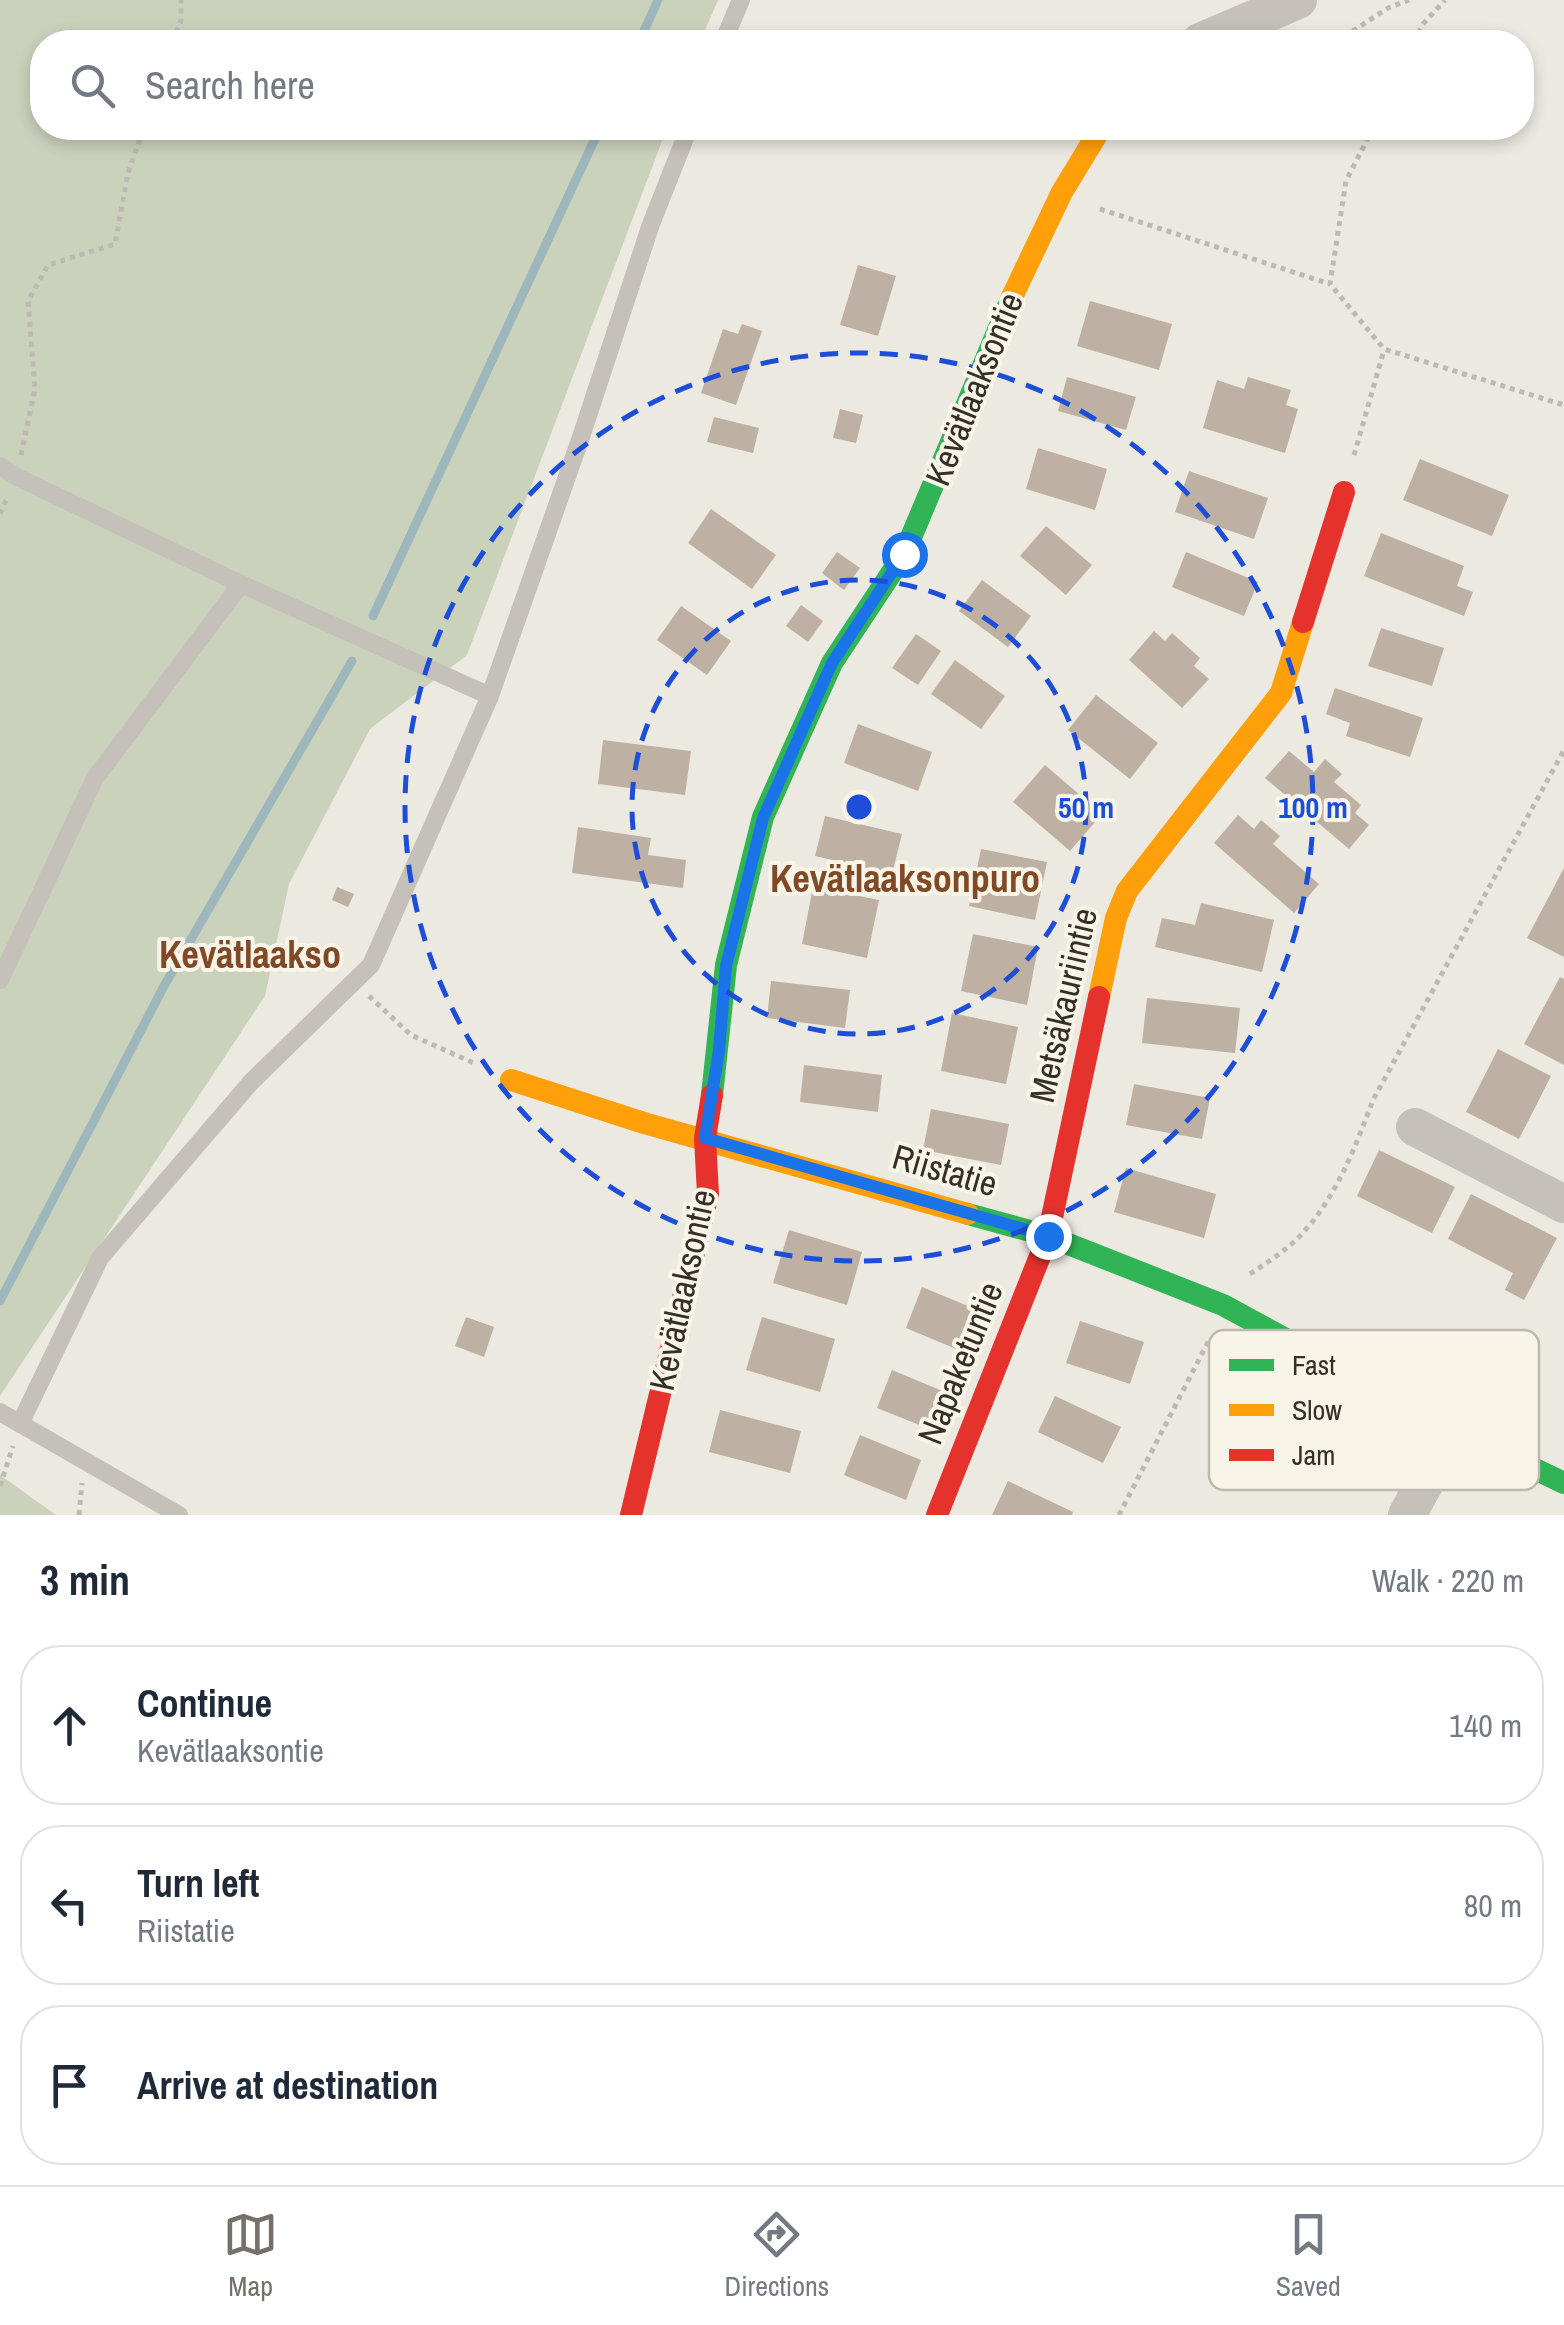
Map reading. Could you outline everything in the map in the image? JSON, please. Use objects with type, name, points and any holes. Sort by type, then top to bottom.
[{"type":"street","points":[[1228,30],[1298,0]]},
{"type":"street","name":"Kevätlaaksontie","points":[[631,1515],[708,1194],[705,1138],[719,1050],[726,966],[763,818],[832,663],[904,554],[1028,258],[1094,140]]},
{"type":"street","name":"Metsäkauriintie","points":[[1048,1236],[1116,918],[1127,891],[1281,693],[1344,492]]},
{"type":"street","name":"Riistatie","points":[[511,1080],[644,1124],[1048,1236],[1223,1304],[1271,1330]]},
{"type":"street","points":[[1414,1127],[1564,1204]]},
{"type":"street","name":"Napaketuntie","points":[[937,1515],[1048,1236]]},
{"type":"street","name":"Riistatie","points":[[1539,1471],[1564,1483]]},
{"type":"street","points":[[1407,1515],[1421,1490]]},
{"type":"lane","points":[[728,30],[741,0]]},
{"type":"lane","points":[[20,1424],[100,1258],[251,1082],[370,965],[490,696],[651,224],[685,140]]},
{"type":"lane","points":[[0,466],[242,584],[490,696]]},
{"type":"lane","points":[[0,980],[95,778],[242,584]]},
{"type":"lane","points":[[0,1412],[178,1515]]},
{"type":"path","points":[[178,30],[181,0]]},
{"type":"path","points":[[1354,30],[1388,8],[1409,0]]},
{"type":"path","points":[[1420,30],[1445,0]]},
{"type":"path","points":[[17,477],[35,389],[28,301],[48,266],[116,244],[128,174],[140,140]]},
{"type":"path","points":[[1330,284],[1346,181],[1366,140]]},
{"type":"path","points":[[1062,192],[1154,228],[1330,284],[1384,349],[1564,405]]},
{"type":"path","points":[[1344,492],[1384,349]]},
{"type":"path","points":[[1357,1142],[1372,1100],[1564,750]]},
{"type":"path","points":[[354,982],[412,1036],[511,1080]]},
{"type":"path","points":[[0,1486],[20,1424]]},
{"type":"green space","points":[[0,0],[718,0],[705,30],[30,30],[30,140],[662,140],[467,655],[370,729],[289,884],[265,996],[0,1396]]},
{"type":"green space","points":[[0,1475],[56,1515],[0,1515]]},
{"type":"building","points":[[858,265],[896,276],[878,336],[840,325]]},
{"type":"building","points":[[1090,301],[1172,324],[1159,370],[1077,346]]},
{"type":"building","points":[[742,324],[762,331],[736,405],[701,393],[723,329],[738,334]]},
{"type":"building","points":[[1067,377],[1136,397],[1126,430],[1058,411]]},
{"type":"building","points":[[1248,377],[1291,390],[1286,405],[1298,409],[1285,453],[1203,428],[1217,380],[1244,389]]},
{"type":"building","points":[[840,409],[863,415],[856,443],[833,438]]},
{"type":"building","points":[[714,417],[759,428],[753,453],[707,442]]},
{"type":"building","points":[[1038,448],[1107,469],[1095,510],[1026,489]]},
{"type":"building","points":[[1420,459],[1509,495],[1492,536],[1403,500]]},
{"type":"building","points":[[1189,471],[1268,498],[1254,539],[1175,512]]},
{"type":"building","points":[[711,509],[776,555],[752,589],[688,543]]},
{"type":"building","points":[[1046,526],[1092,565],[1066,595],[1020,556]]},
{"type":"building","points":[[1381,533],[1464,566],[1457,586],[1473,592],[1464,616],[1364,576]]},
{"type":"building","points":[[837,552],[860,568],[844,590],[822,573]]},
{"type":"building","points":[[1186,552],[1258,582],[1244,616],[1172,587]]},
{"type":"building","points":[[982,580],[1031,616],[1008,647],[959,611]]},
{"type":"building","points":[[801,605],[823,621],[808,642],[786,626]]},
{"type":"building","points":[[681,606],[731,641],[707,675],[657,640]]},
{"type":"building","points":[[1381,628],[1444,648],[1432,686],[1368,666]]},
{"type":"building","points":[[1154,631],[1165,641],[1172,633],[1200,658],[1194,666],[1209,679],[1182,708],[1129,660]]},
{"type":"building","points":[[916,634],[941,651],[918,685],[892,668]]},
{"type":"building","points":[[955,660],[1005,696],[981,729],[931,694]]},
{"type":"building","points":[[1335,688],[1423,718],[1410,757],[1346,736],[1350,723],[1326,714]]},
{"type":"building","points":[[1096,695],[1158,743],[1130,779],[1068,730]]},
{"type":"building","points":[[858,724],[932,752],[918,791],[844,763]]},
{"type":"building","points":[[603,740],[691,751],[685,795],[598,784]]},
{"type":"building","points":[[1289,751],[1314,772],[1325,759],[1342,774],[1334,782],[1361,805],[1355,813],[1369,825],[1349,849],[1265,778]]},
{"type":"building","points":[[1045,765],[1102,814],[1070,851],[1013,802]]},
{"type":"building","points":[[1238,815],[1254,829],[1261,820],[1280,836],[1273,844],[1319,884],[1294,913],[1214,843]]},
{"type":"building","points":[[825,816],[902,834],[892,874],[815,856]]},
{"type":"building","points":[[578,827],[651,838],[648,855],[686,860],[683,888],[572,873]]},
{"type":"building","points":[[981,849],[1047,862],[1035,920],[969,906]]},
{"type":"building","points":[[1564,868],[1564,957],[1527,938]]},
{"type":"building","points":[[337,887],[354,894],[348,907],[332,900]]},
{"type":"building","points":[[813,887],[879,900],[867,958],[802,944]]},
{"type":"building","points":[[1201,903],[1274,920],[1262,972],[1155,947],[1162,918],[1195,925]]},
{"type":"building","points":[[973,934],[1038,947],[1027,1005],[961,991]]},
{"type":"building","points":[[1560,977],[1564,979],[1564,1065],[1524,1044]]},
{"type":"building","points":[[771,981],[850,990],[845,1028],[767,1018]]},
{"type":"building","points":[[1147,998],[1240,1008],[1235,1053],[1142,1043]]},
{"type":"building","points":[[952,1013],[1018,1027],[1006,1084],[941,1071]]},
{"type":"building","points":[[1498,1049],[1551,1076],[1519,1139],[1466,1112]]},
{"type":"building","points":[[804,1065],[882,1075],[878,1112],[800,1102]]},
{"type":"building","points":[[1134,1084],[1210,1098],[1202,1139],[1126,1125]]},
{"type":"building","points":[[931,1109],[1009,1124],[1001,1165],[923,1150]]},
{"type":"building","points":[[1379,1150],[1455,1187],[1432,1233],[1357,1196]]},
{"type":"building","points":[[1126,1168],[1216,1194],[1204,1238],[1114,1212]]},
{"type":"building","points":[[1471,1194],[1557,1238],[1524,1300],[1505,1290],[1513,1273],[1448,1239]]},
{"type":"building","points":[[789,1230],[862,1252],[847,1305],[773,1283]]},
{"type":"building","points":[[922,1287],[985,1313],[968,1354],[906,1328]]},
{"type":"building","points":[[466,1317],[494,1327],[484,1357],[455,1346]]},
{"type":"building","points":[[762,1317],[835,1339],[820,1392],[746,1370]]},
{"type":"building","points":[[1080,1321],[1144,1342],[1130,1384],[1066,1363]]},
{"type":"building","points":[[892,1370],[952,1395],[937,1432],[877,1408]]},
{"type":"building","points":[[1055,1396],[1121,1427],[1103,1463],[1038,1432]]},
{"type":"building","points":[[720,1410],[801,1431],[790,1473],[709,1452]]},
{"type":"building","points":[[860,1435],[921,1460],[906,1500],[844,1475]]},
{"type":"building","points":[[1008,1481],[1073,1512],[1072,1515],[992,1515]]},
{"type":"waterway","points":[[644,30],[658,0]]},
{"type":"waterway","points":[[373,616],[594,140]]},
{"type":"waterway","points":[[0,1301],[164,986],[352,661]]},
{"type":"traffic: fast","points":[[712,1095],[726,965],[763,817],[832,663],[904,554],[1012,297]]},
{"type":"traffic: fast","points":[[968,1214],[1048,1236],[1223,1305],[1269,1330]]},
{"type":"traffic: fast","points":[[1539,1471],[1564,1483]]},
{"type":"traffic: slow","points":[[1012,297],[1062,192],[1094,140]]},
{"type":"traffic: slow","points":[[1099,997],[1116,918],[1127,891],[1281,693],[1303,622]]},
{"type":"traffic: slow","points":[[511,1080],[644,1123],[968,1214]]},
{"type":"traffic: jam","points":[[1303,622],[1344,492]]},
{"type":"traffic: jam","points":[[937,1515],[1048,1236],[1099,997]]},
{"type":"traffic: jam","points":[[631,1515],[708,1194],[705,1138],[712,1095]]},
{"type":"district","name":"Kevätlaaksonpuro","points":[[905,878]]},
{"type":"district","name":"Kevätlaakso","points":[[250,954]]},
{"type":"route","points":[[904,554],[832,663],[763,818],[726,966],[719,1050],[705,1138],[1048,1236]]}]
